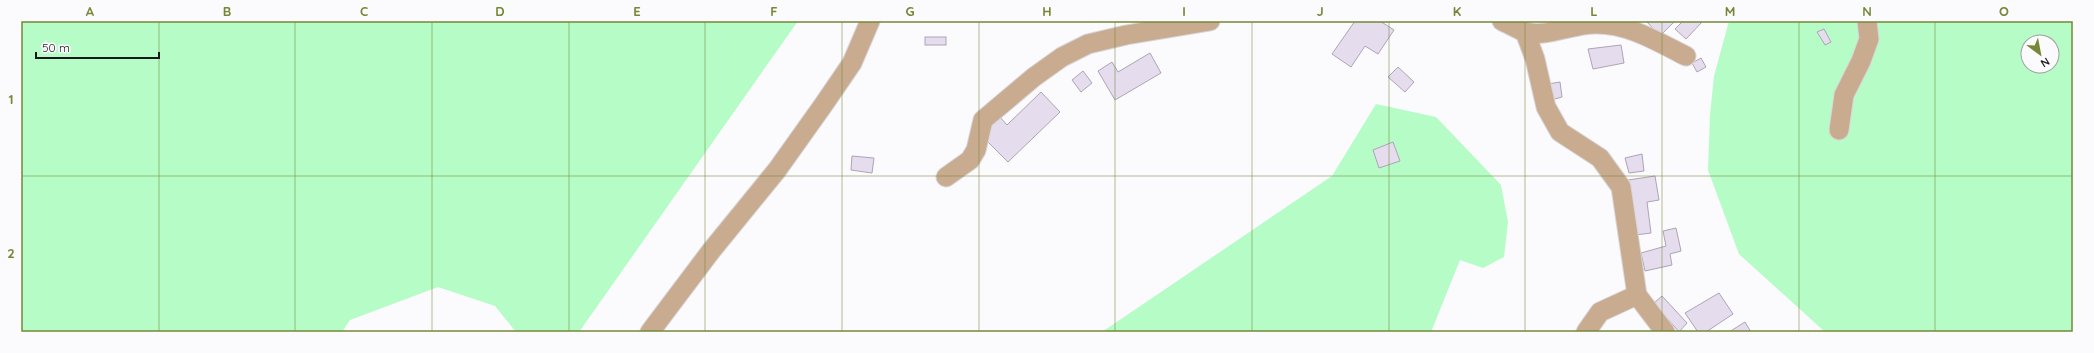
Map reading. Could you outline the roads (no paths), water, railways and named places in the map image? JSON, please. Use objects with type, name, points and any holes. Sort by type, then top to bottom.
[{"type":"street","points":[[650,332],[711,251],[777,170],[820,110],[852,63],[870,21]]},
{"type":"street","points":[[946,176],[970,160],[976,150],[983,120],[1034,77],[1062,57],[1088,44],[1118,37],[1210,21]]},
{"type":"street","points":[[1502,21],[1525,32],[1546,32],[1597,24],[1622,27],[1644,35],[1686,56]]},
{"type":"street","points":[[1839,130],[1844,95],[1861,61],[1869,38],[1867,21]]},
{"type":"street","points":[[1525,32],[1535,59],[1546,107],[1560,132],[1600,158],[1621,187],[1637,295],[1665,332]]},
{"type":"street","points":[[1586,332],[1600,312],[1637,295]]}]
